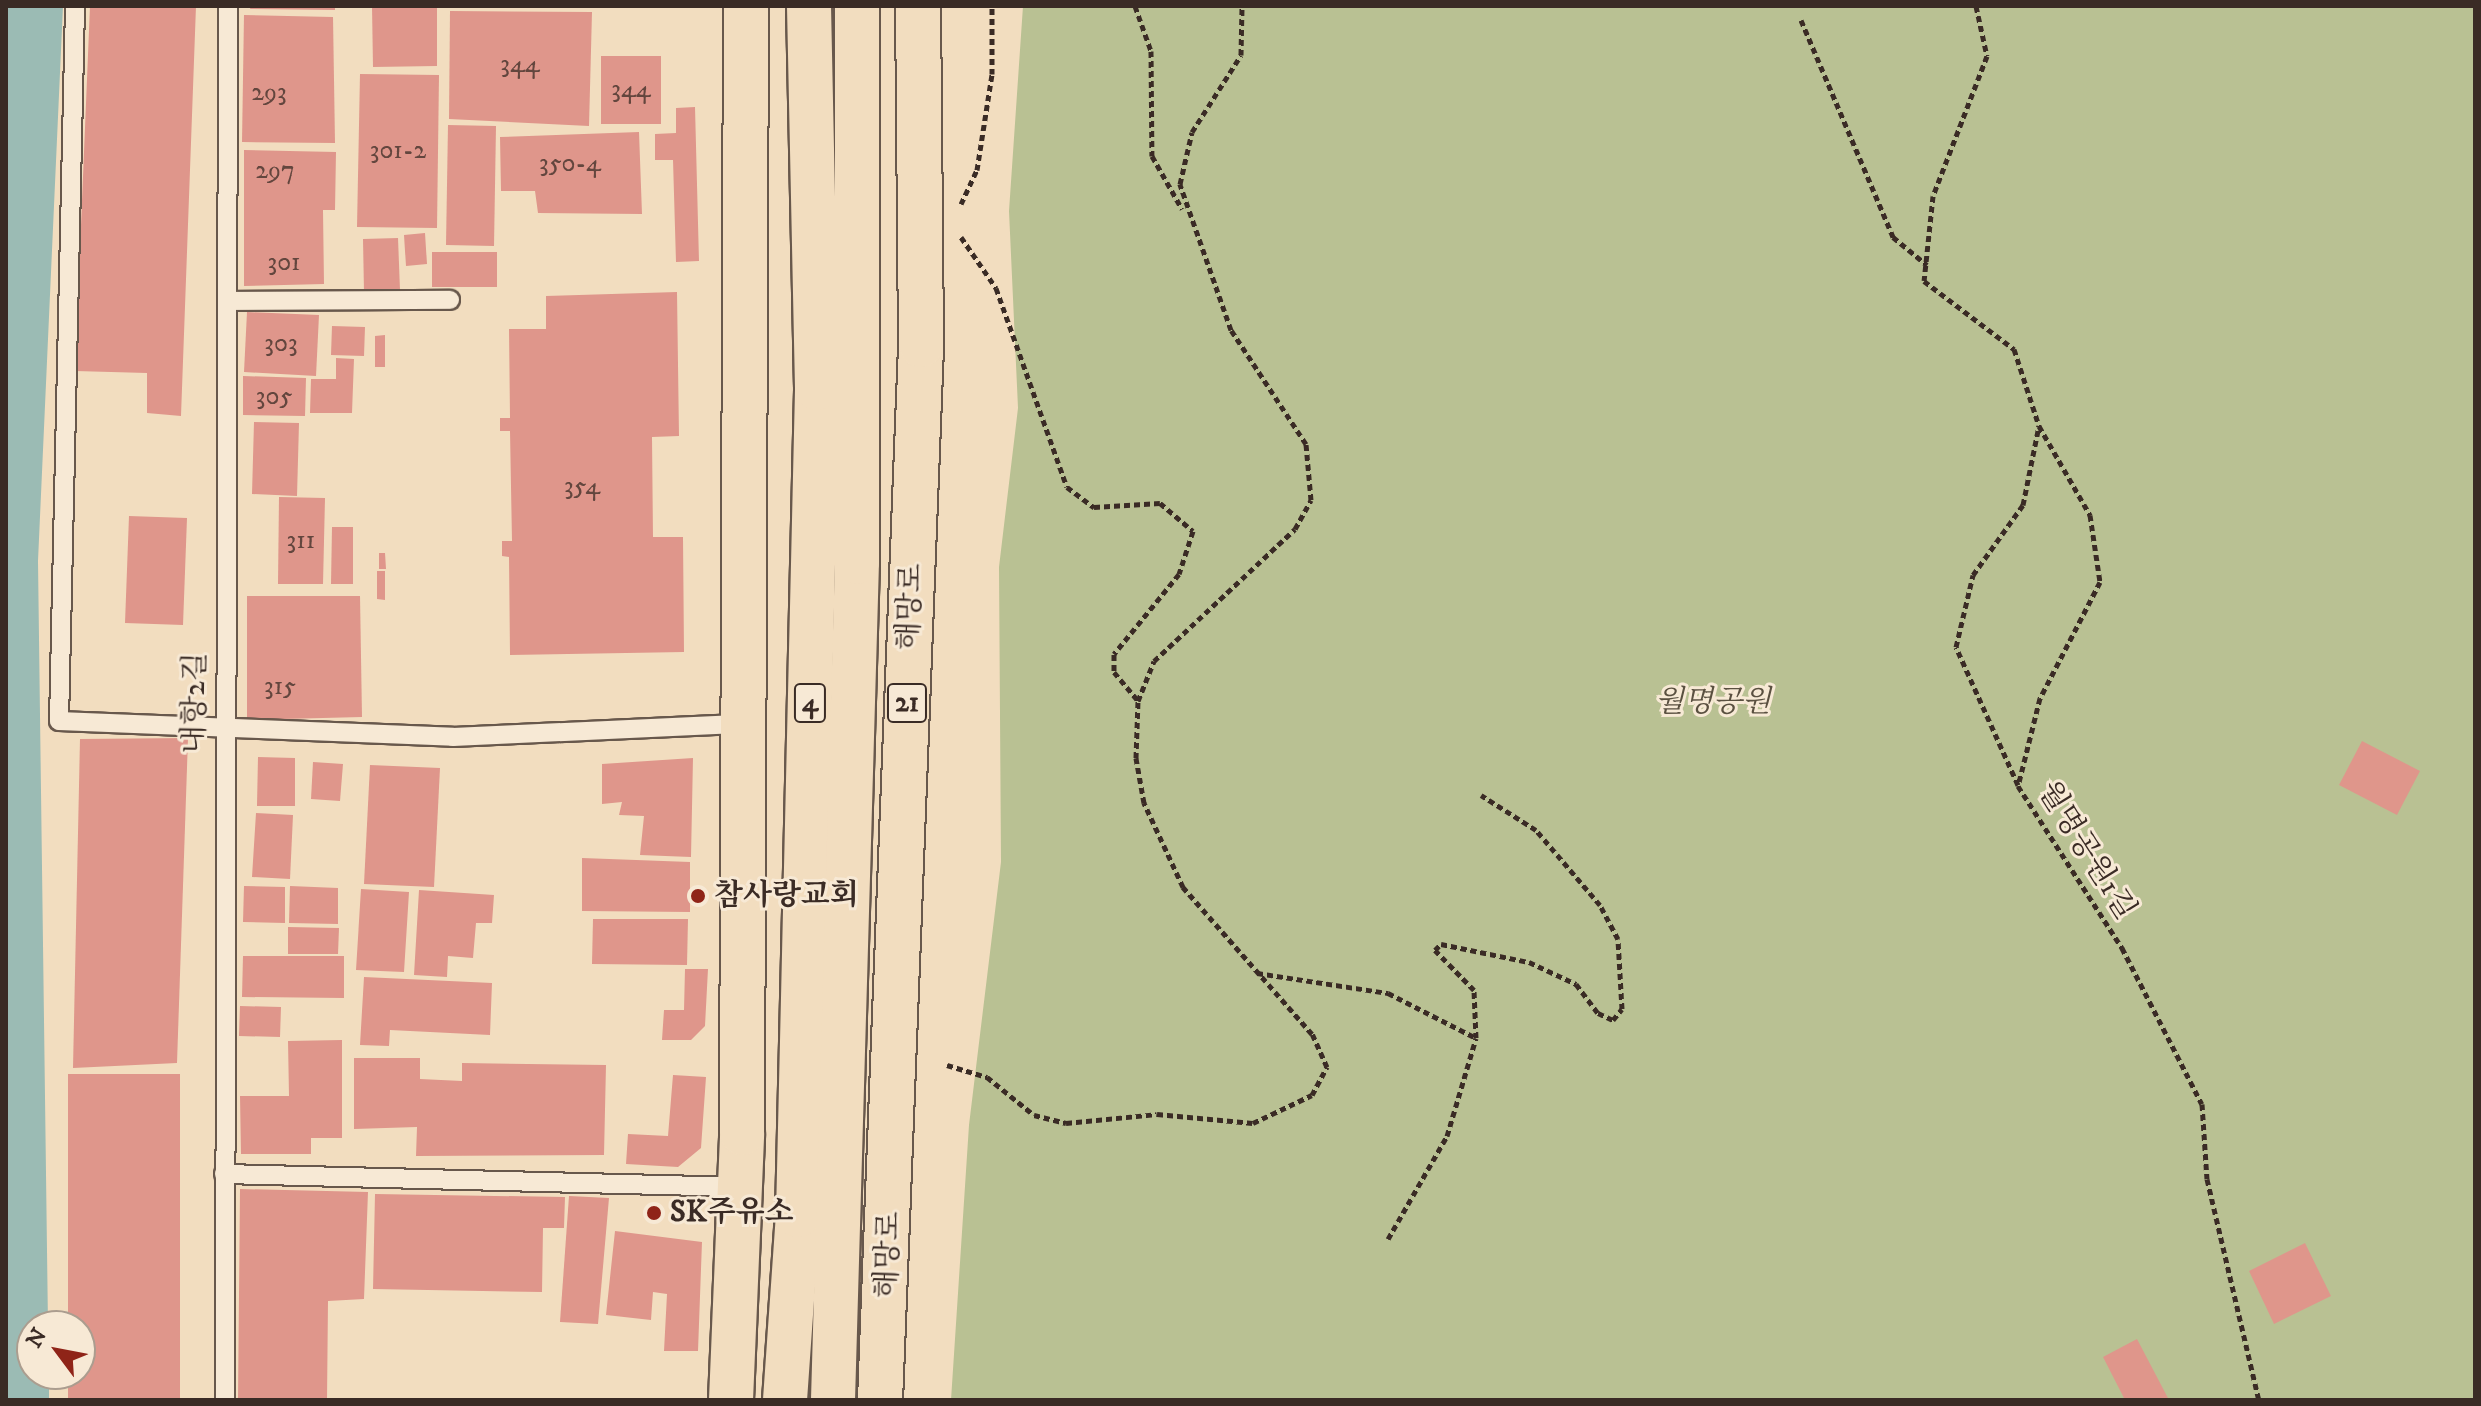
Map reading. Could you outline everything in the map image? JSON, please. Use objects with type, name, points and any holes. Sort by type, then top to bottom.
[{"type":"main road","points":[[731,1400],[740,1187],[746,724],[746,6]]},
{"type":"main road","name":"4","points":[[785,1400],[798,1215],[817,388],[809,6]]},
{"type":"main road","name":"4","points":[[833,1400],[857,562],[857,6]]},
{"type":"main road","name":"해망로","points":[[880,1400],[921,345],[918,6]]},
{"type":"lane","points":[[75,6],[59,721],[223,731],[453,737],[746,724]]},
{"type":"lane","name":"내항2길","points":[[225,1400],[223,731],[229,301],[228,6]]},
{"type":"lane","points":[[229,301],[450,300]]},
{"type":"lane","points":[[224,1174],[740,1187]]},
{"type":"path","points":[[955,218],[977,170],[992,74],[992,6]]},
{"type":"path","points":[[947,1065],[987,1077],[1049,1121],[1157,1114],[1211,1123],[1264,1119],[1312,1095],[1327,1067],[1312,1034],[1183,887],[1161,848],[1136,758],[1138,701],[1154,661],[1295,529],[1314,478],[1306,444],[1231,330],[1185,213],[1152,156],[1151,51],[1135,6]]},
{"type":"path","points":[[1185,213],[1183,159],[1241,55],[1242,6]]},
{"type":"path","points":[[1927,265],[1933,196],[1987,56],[1976,6]]},
{"type":"path","points":[[1801,20],[1893,237],[1927,265]]},
{"type":"path","points":[[952,227],[991,277],[1067,487],[1094,507],[1160,503],[1193,531],[1179,574],[1114,654],[1114,672],[1138,701]]},
{"type":"path","name":"월명공원1길","points":[[1927,265],[1924,281],[2014,349],[2039,426],[2090,515],[2100,582],[2040,698],[2018,786],[2122,948],[2202,1104],[2207,1179],[2259,1400]]},
{"type":"path","points":[[2018,786],[1956,647],[1973,575],[2023,505],[2039,426]]},
{"type":"path","points":[[1388,1239],[1447,1136],[1476,1038],[1474,990],[1436,955],[1441,944],[1551,969],[1613,1020],[1622,1009],[1623,984],[1618,939],[1569,862],[1481,795]]},
{"type":"path","points":[[1256,973],[1388,993],[1476,1038]]},
{"type":"green space","name":"월명공원","points":[[1023,6],[2475,6],[2475,1400],[951,1400],[969,1125],[1001,862],[999,567],[1018,408],[1009,211]]},
{"type":"water","points":[[6,6],[63,6],[38,561],[48,1310],[16,1310],[16,1390],[49,1390],[49,1400],[6,1400]]},
{"type":"building","points":[[90,6],[196,6],[181,416],[147,413],[147,373],[75,371]]},
{"type":"building","points":[[251,6],[335,6],[335,10],[250,9]]},
{"type":"building","points":[[372,6],[437,6],[437,66],[373,67]]},
{"type":"building","points":[[450,11],[592,12],[589,126],[449,119]]},
{"type":"building","points":[[244,15],[333,17],[335,143],[242,142]]},
{"type":"building","points":[[601,56],[661,56],[661,124],[601,124]]},
{"type":"building","points":[[360,74],[439,75],[437,228],[357,227]]},
{"type":"building","points":[[695,107],[699,261],[676,262],[673,160],[655,160],[655,134],[676,133],[676,108]]},
{"type":"building","points":[[448,125],[496,126],[494,246],[446,245]]},
{"type":"building","points":[[639,132],[642,214],[538,213],[535,191],[501,191],[500,137]]},
{"type":"building","points":[[244,150],[336,152],[335,210],[323,210],[324,284],[244,286]]},
{"type":"building","points":[[425,233],[427,264],[406,266],[404,235]]},
{"type":"building","points":[[398,238],[400,290],[364,292],[363,239]]},
{"type":"building","points":[[432,252],[497,252],[497,287],[432,287]]},
{"type":"building","points":[[677,292],[679,436],[652,437],[653,537],[683,537],[684,652],[510,655],[509,557],[502,556],[502,541],[512,541],[510,431],[500,431],[500,418],[510,418],[509,329],[546,329],[546,296]]},
{"type":"building","points":[[247,312],[319,315],[316,376],[244,372]]},
{"type":"building","points":[[332,326],[365,327],[364,356],[331,355]]},
{"type":"building","points":[[385,335],[385,367],[375,367],[375,336]]},
{"type":"building","points":[[336,358],[354,359],[352,413],[310,413],[311,379],[336,379]]},
{"type":"building","points":[[243,376],[306,378],[305,416],[243,415]]},
{"type":"building","points":[[254,422],[299,423],[297,496],[252,494]]},
{"type":"building","points":[[279,497],[325,498],[323,584],[278,584]]},
{"type":"building","points":[[129,516],[187,518],[183,625],[125,623]]},
{"type":"building","points":[[332,527],[353,527],[353,584],[331,584]]},
{"type":"building","points":[[379,553],[385,553],[386,569],[379,569]]},
{"type":"building","points":[[377,571],[385,571],[385,600],[377,599]]},
{"type":"building","points":[[247,596],[360,596],[362,717],[247,720]]},
{"type":"building","points":[[188,738],[177,1063],[73,1068],[80,739]]},
{"type":"building","points":[[2362,741],[2420,771],[2397,815],[2339,785]]},
{"type":"building","points":[[258,757],[295,758],[295,806],[257,806]]},
{"type":"building","points":[[693,758],[691,857],[640,855],[644,816],[619,815],[622,802],[602,804],[602,764]]},
{"type":"building","points":[[313,762],[343,764],[340,801],[311,799]]},
{"type":"building","points":[[370,765],[440,768],[434,887],[364,884]]},
{"type":"building","points":[[256,813],[293,815],[290,879],[252,877]]},
{"type":"building","points":[[582,858],[690,862],[690,912],[582,911]]},
{"type":"building","points":[[244,886],[285,887],[285,923],[243,922]]},
{"type":"building","points":[[290,886],[338,888],[338,924],[289,923]]},
{"type":"building","points":[[361,889],[409,892],[404,972],[356,970]]},
{"type":"building","points":[[419,890],[494,895],[492,923],[476,923],[473,958],[448,956],[447,977],[414,975]]},
{"type":"building","points":[[593,919],[688,919],[687,965],[592,964]]},
{"type":"building","points":[[288,927],[339,928],[338,954],[288,954]]},
{"type":"building","points":[[243,956],[344,956],[344,998],[242,997]]},
{"type":"building","points":[[685,969],[708,969],[705,1026],[691,1040],[662,1040],[664,1010],[684,1010]]},
{"type":"building","points":[[364,977],[492,983],[490,1035],[390,1030],[389,1046],[360,1045]]},
{"type":"building","points":[[240,1006],[281,1007],[280,1037],[239,1036]]},
{"type":"building","points":[[342,1040],[342,1138],[311,1138],[311,1154],[241,1154],[240,1096],[289,1096],[288,1041]]},
{"type":"building","points":[[354,1058],[420,1058],[420,1079],[462,1081],[462,1063],[606,1065],[604,1155],[416,1156],[417,1127],[354,1129]]},
{"type":"building","points":[[68,1074],[180,1074],[180,1400],[68,1400],[68,1390],[96,1390],[96,1310],[68,1310]]},
{"type":"building","points":[[673,1075],[706,1077],[701,1148],[678,1167],[626,1164],[628,1134],[668,1136]]},
{"type":"building","points":[[240,1189],[368,1192],[364,1299],[328,1301],[327,1400],[238,1400]]},
{"type":"building","points":[[375,1194],[565,1197],[564,1228],[543,1228],[542,1292],[373,1289]]},
{"type":"building","points":[[569,1196],[609,1198],[598,1324],[560,1322]]},
{"type":"building","points":[[615,1231],[702,1242],[698,1351],[664,1351],[667,1294],[653,1292],[651,1320],[606,1315]]},
{"type":"building","points":[[2305,1243],[2331,1296],[2274,1324],[2249,1271]]},
{"type":"building","points":[[2137,1339],[2169,1400],[2125,1400],[2103,1357]]},
{"type":"place","name":"참사랑교회","points":[[698,896]]},
{"type":"place","name":"SK주유소","points":[[654,1213]]}]
